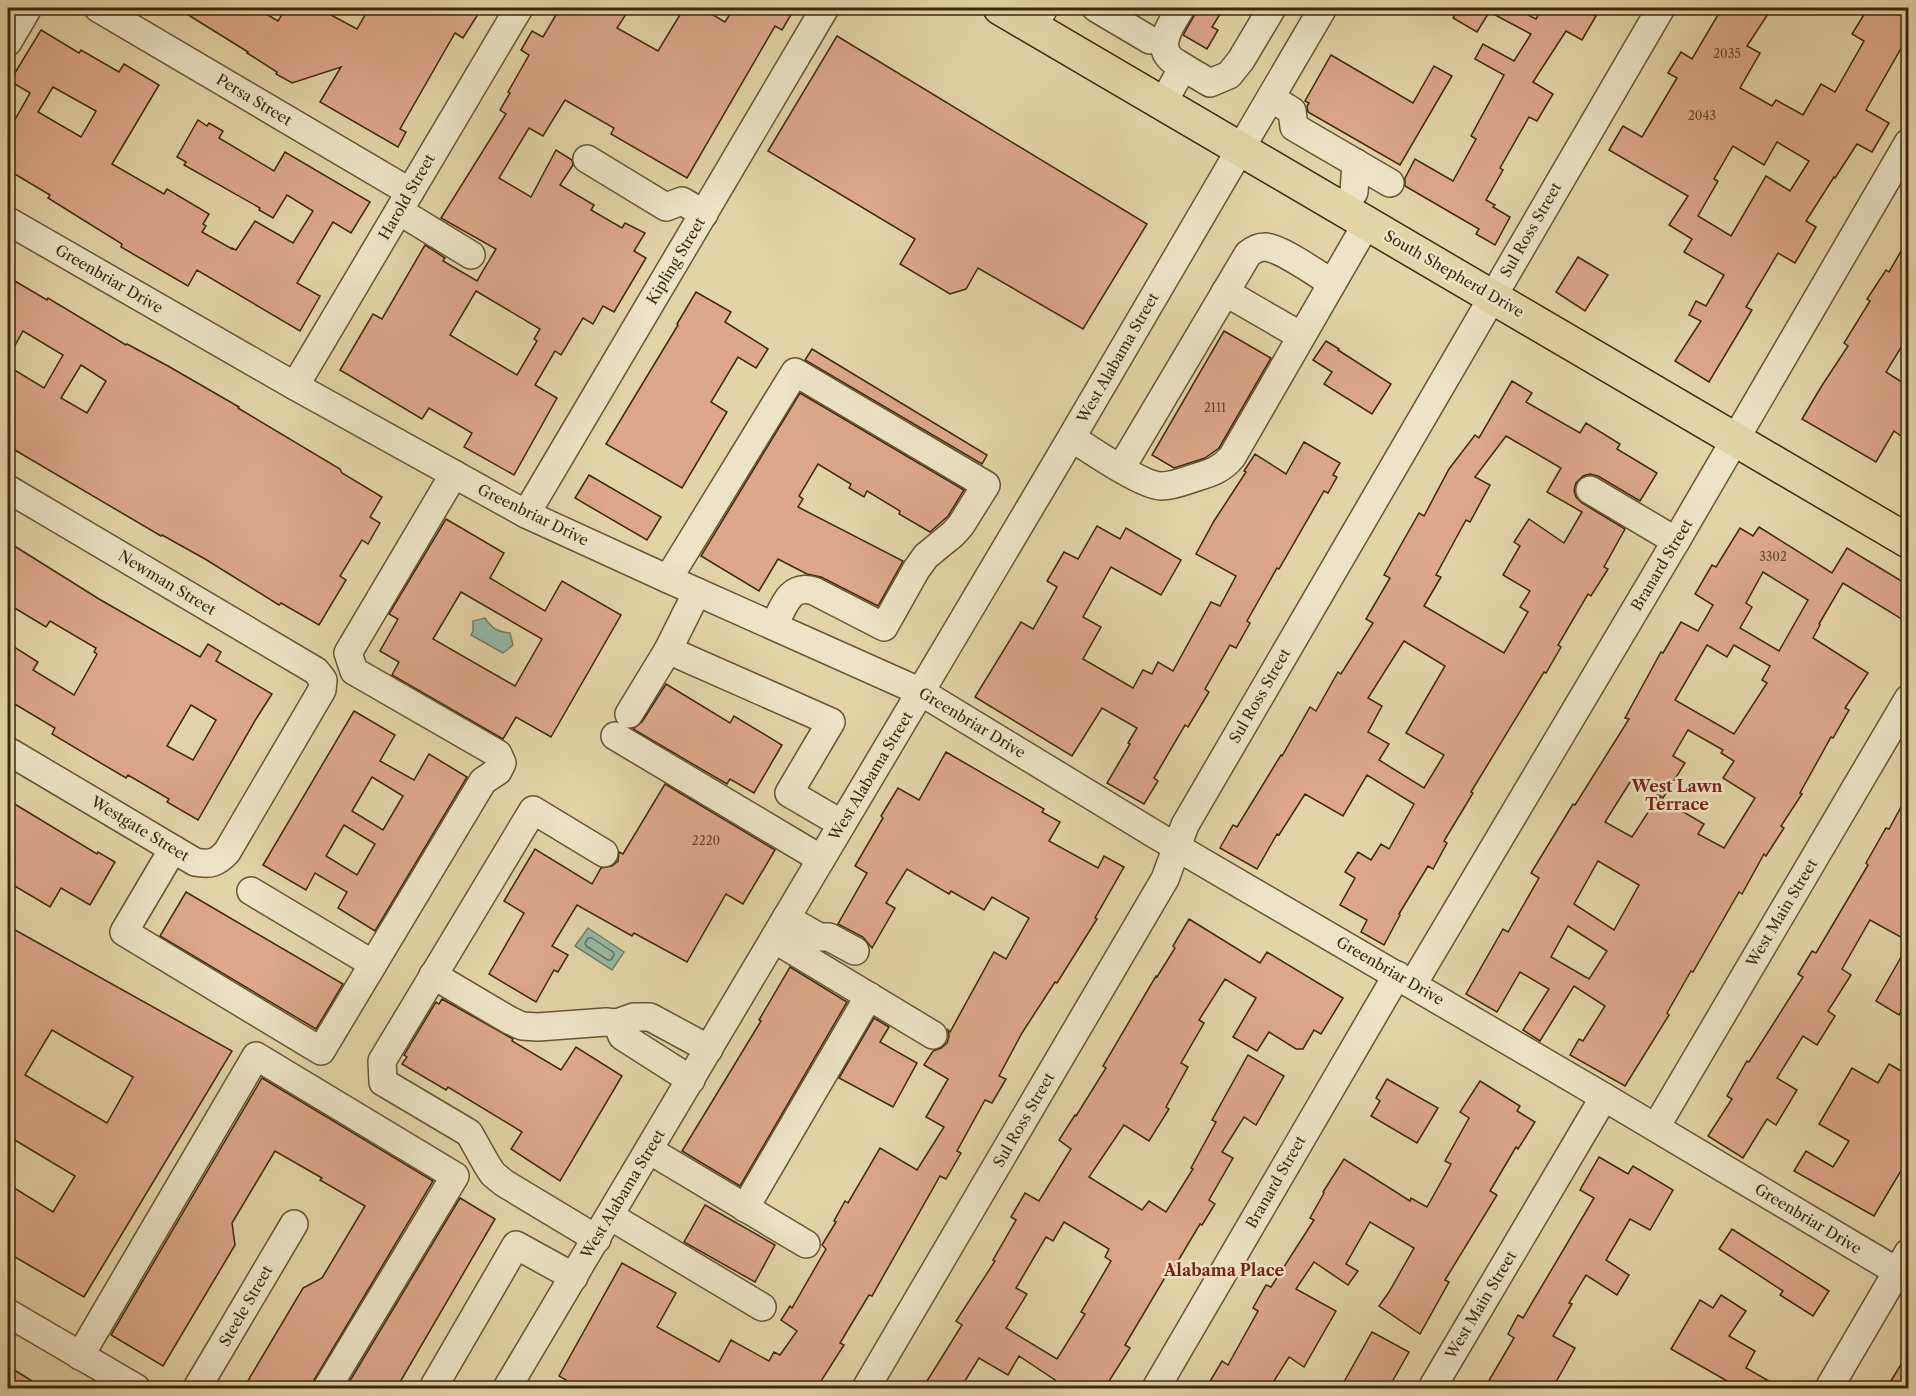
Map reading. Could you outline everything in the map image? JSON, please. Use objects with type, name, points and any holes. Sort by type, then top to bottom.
[{"type":"main road","name":"South Shepherd Drive","points":[[1000,8],[1039,17],[1163,103],[1908,541]]},
{"type":"street","points":[[8,42],[28,8]]},
{"type":"street","name":"Persa Street","points":[[98,8],[405,202],[471,255]]},
{"type":"street","name":"Harold Street","points":[[296,386],[519,8]]},
{"type":"street","name":"Kipling Street","points":[[526,514],[825,8]]},
{"type":"street","points":[[1096,8],[1150,40]]},
{"type":"street","points":[[1181,8],[1165,39],[1165,48],[1169,58],[1210,83],[1229,75],[1241,60],[1270,10],[1306,36]]},
{"type":"street","name":"West Alabama Street","points":[[507,1389],[921,692],[1323,8]]},
{"type":"street","name":"Sul Ross Street","points":[[866,1389],[1165,879],[1185,825],[1661,8]]},
{"type":"street","points":[[1163,103],[1183,67]]},
{"type":"street","points":[[1271,98],[1292,111],[1294,127],[1390,183]]},
{"type":"street","name":"Branard Street","points":[[1156,1389],[1405,979],[1676,541],[1908,143]]},
{"type":"street","points":[[587,159],[666,207],[682,201],[704,214]]},
{"type":"street","points":[[1071,438],[1143,481],[1159,486],[1174,485],[1224,466],[1232,457],[1332,283],[1355,216],[1356,163]]},
{"type":"street","name":"Greenbriar Drive","points":[[8,221],[296,386],[526,514],[921,692],[1156,835],[1656,1127],[1905,1268]]},
{"type":"street","points":[[1121,468],[1248,254],[1266,247],[1278,251],[1332,283]]},
{"type":"street","points":[[1225,292],[1301,336]]},
{"type":"street","points":[[668,579],[795,372],[986,485],[962,525],[926,556],[884,627],[805,588],[797,590],[787,600],[774,626]]},
{"type":"street","points":[[173,849],[123,933],[321,1051],[483,781],[498,771],[502,763],[498,754],[354,671],[348,653],[454,474]]},
{"type":"street","name":"Newman Street","points":[[8,489],[316,671],[323,680]]},
{"type":"street","points":[[1590,490],[1676,541]]},
{"type":"street","points":[[698,592],[668,650],[622,724],[821,860]]},
{"type":"street","points":[[668,650],[831,722],[789,793],[842,824]]},
{"type":"street","name":"Westgate Street","points":[[8,751],[195,862],[208,864],[219,861],[227,852],[322,690],[323,680]]},
{"type":"street","name":"West Main Street","points":[[1656,1127],[1908,699]]},
{"type":"street","points":[[604,853],[533,810],[381,1061],[383,1082],[469,1133],[493,1174],[504,1184],[603,1228],[762,1306]]},
{"type":"street","points":[[251,891],[373,964]]},
{"type":"street","points":[[780,929],[829,937],[855,951]]},
{"type":"street","points":[[780,929],[869,996],[933,1035]]},
{"type":"street","points":[[433,975],[522,1026],[617,1023],[634,1017],[650,1017],[709,1049]]},
{"type":"street","points":[[745,1208],[869,996]]},
{"type":"street","points":[[617,1023],[622,1036],[691,1080]]},
{"type":"street","points":[[80,1356],[256,1056],[455,1176],[327,1389]]},
{"type":"street","name":"West Main Street","points":[[1432,1389],[1604,1096]]},
{"type":"street","points":[[649,1150],[806,1244]]},
{"type":"street","name":"Steele Street","points":[[197,1389],[294,1224]]},
{"type":"street","points":[[433,1389],[516,1245],[574,1277]]},
{"type":"street","points":[[1829,1389],[1905,1268]]},
{"type":"street","points":[[8,1313],[136,1389]]},
{"type":"water","points":[[485,618],[496,629],[510,633],[513,645],[503,653],[471,635],[473,621]]},
{"type":"water","points":[[588,928],[624,952],[612,970],[575,946]]},
{"type":"building","points":[[177,8],[256,8],[278,21],[286,8],[318,8],[357,29],[369,8],[482,8],[463,38],[455,33],[400,129],[406,132],[398,147],[320,102],[341,67],[292,83],[276,74],[277,72],[248,52]]},
{"type":"building","points":[[560,8],[630,8],[617,28],[658,51],[684,8],[701,8],[725,22],[734,8],[795,8],[782,30],[775,26],[687,178],[611,134],[614,128],[565,100],[543,136],[529,128],[499,178],[531,197],[556,150],[572,160],[573,165],[560,185],[594,205],[591,210],[622,228],[625,223],[645,233],[634,251],[646,258],[614,312],[603,306],[593,324],[583,318],[561,355],[555,351],[535,385],[557,398],[514,475],[464,447],[472,433],[429,408],[422,419],[340,370],[373,314],[382,319],[425,245],[445,258],[443,261],[477,281],[496,249],[441,218],[506,114],[500,110],[529,55],[521,50],[532,31],[543,37]],"holes":[[[476,291],[540,329],[534,339],[537,341],[517,375],[450,335]]]},
{"type":"building","points":[[1197,8],[1224,8],[1212,27],[1218,30],[1207,49],[1183,35]]},
{"type":"building","points":[[1459,8],[1479,8],[1488,14],[1477,32],[1453,18]]},
{"type":"building","points":[[1482,8],[1514,8],[1536,19],[1542,8],[1581,8],[1596,16],[1582,40],[1566,31],[1533,82],[1553,94],[1537,121],[1529,117],[1500,168],[1503,170],[1486,200],[1510,217],[1495,245],[1476,234],[1479,229],[1405,186],[1405,178],[1415,159],[1453,181],[1476,139],[1471,136],[1504,75],[1475,59],[1483,44],[1514,61],[1531,34]]},
{"type":"building","points":[[1722,8],[1772,8],[1747,46],[1760,53],[1740,88],[1772,106],[1776,100],[1803,115],[1821,84],[1835,92],[1864,41],[1852,34],[1868,8],[1908,8],[1908,36],[1866,110],[1889,123],[1872,152],[1857,144],[1834,177],[1806,221],[1816,227],[1795,263],[1778,253],[1746,307],[1752,310],[1709,382],[1675,361],[1701,321],[1689,315],[1696,301],[1706,306],[1724,275],[1684,252],[1692,239],[1669,225],[1688,196],[1609,150],[1623,126],[1642,137],[1677,78],[1668,73],[1681,52],[1692,59]],"holes":[[[1777,142],[1809,161],[1790,191],[1766,176],[1731,236],[1698,216],[1718,181],[1714,179],[1733,146],[1764,165]]]},
{"type":"building","points":[[41,30],[79,53],[81,50],[119,72],[124,64],[159,85],[112,164],[164,194],[167,189],[209,214],[203,224],[206,226],[202,232],[232,249],[236,250],[255,221],[293,243],[313,211],[287,195],[273,218],[259,210],[260,208],[184,165],[186,162],[177,157],[198,120],[207,126],[209,123],[223,131],[219,138],[274,171],[285,152],[370,202],[351,233],[333,222],[297,283],[320,296],[300,331],[197,270],[188,286],[121,247],[122,244],[48,198],[50,195],[8,170],[8,132],[30,93],[10,81]],"holes":[[[53,87],[96,111],[81,137],[38,112]]]},
{"type":"building","points":[[837,36],[1147,224],[1083,329],[978,268],[966,289],[950,294],[900,264],[915,239],[768,151]]},
{"type":"building","points":[[1331,55],[1413,103],[1434,66],[1452,76],[1400,165],[1308,112],[1309,103],[1305,101]]},
{"type":"building","points":[[1908,239],[1908,336],[1886,372],[1908,386],[1908,441],[1894,431],[1876,462],[1802,419],[1848,346],[1844,343],[1870,301],[1867,299],[1886,270],[1889,272]]},
{"type":"building","points":[[1578,257],[1608,275],[1585,311],[1556,292]]},
{"type":"building","points":[[8,277],[239,407],[382,497],[370,517],[380,523],[368,544],[362,540],[340,576],[346,580],[319,625],[281,603],[279,605],[205,559],[161,536],[8,446],[8,366],[44,388],[63,355],[23,331],[8,358]],"holes":[[[81,365],[106,381],[87,413],[61,398]]]},
{"type":"building","points":[[696,292],[731,312],[725,322],[768,349],[756,368],[738,357],[711,402],[727,412],[682,488],[606,444]]},
{"type":"building","points":[[1224,331],[1271,358],[1219,448],[1205,458],[1174,468],[1152,455]]},
{"type":"building","points":[[1326,341],[1391,384],[1372,414],[1324,384],[1332,372],[1313,360]]},
{"type":"building","points":[[812,349],[987,455],[982,464],[805,360]]},
{"type":"building","points":[[1512,381],[1532,393],[1526,402],[1580,433],[1586,423],[1620,444],[1617,449],[1657,473],[1640,501],[1598,476],[1590,474],[1583,476],[1576,483],[1574,490],[1576,497],[1582,503],[1625,529],[1604,567],[1608,569],[1591,596],[1588,594],[1558,645],[1561,647],[1546,673],[1544,672],[1471,792],[1473,793],[1444,841],[1447,843],[1433,869],[1428,866],[1399,914],[1384,945],[1361,932],[1367,920],[1340,905],[1355,878],[1345,872],[1358,852],[1371,860],[1381,844],[1389,849],[1414,804],[1367,775],[1343,816],[1305,794],[1279,835],[1277,834],[1257,869],[1220,848],[1233,825],[1237,827],[1310,707],[1316,711],[1338,672],[1341,674],[1373,623],[1366,619],[1390,578],[1384,575],[1419,513],[1424,516],[1449,469],[1475,435],[1479,438]],"holes":[[[1506,436],[1561,468],[1547,492],[1582,512],[1564,543],[1529,519],[1514,542],[1520,546],[1503,575],[1530,591],[1520,607],[1528,612],[1504,653],[1424,606],[1441,577],[1436,575],[1466,520],[1470,522],[1490,485],[1475,477]],[[1404,641],[1445,666],[1406,733],[1444,755],[1424,788],[1379,760],[1389,744],[1368,732],[1382,706],[1368,698]]]},
{"type":"building","points":[[800,393],[964,490],[948,516],[930,532],[899,514],[900,511],[867,491],[864,497],[849,488],[851,484],[818,464],[799,496],[803,499],[798,507],[903,561],[878,606],[821,577],[807,574],[778,559],[759,591],[701,556]]},
{"type":"building","points":[[1304,442],[1340,463],[1333,475],[1337,477],[1328,493],[1324,491],[1279,569],[1277,568],[1247,621],[1250,623],[1236,648],[1230,645],[1205,689],[1209,692],[1188,727],[1185,725],[1154,778],[1158,781],[1144,804],[1107,783],[1137,728],[1102,708],[1072,756],[975,697],[1021,622],[1033,629],[1057,587],[1047,581],[1064,552],[1078,559],[1097,526],[1120,539],[1126,528],[1181,560],[1161,595],[1111,567],[1083,617],[1101,627],[1083,659],[1133,688],[1143,670],[1152,674],[1158,662],[1173,671],[1211,602],[1220,606],[1236,576],[1196,554],[1214,521],[1255,454],[1286,474]]},
{"type":"building","points":[[589,475],[661,517],[647,540],[575,498]]},
{"type":"building","points":[[446,519],[504,553],[490,578],[545,611],[562,581],[621,615],[551,737],[516,717],[503,739],[392,675],[399,662],[380,651],[398,619],[389,614]],"holes":[[[461,592],[542,639],[515,686],[433,639]]]},
{"type":"building","points":[[1759,527],[1832,573],[1847,548],[1908,585],[1908,623],[1843,583],[1813,638],[1868,673],[1845,708],[1849,710],[1833,738],[1831,737],[1800,793],[1802,794],[1781,826],[1784,828],[1766,856],[1764,854],[1742,894],[1739,892],[1667,1013],[1669,1015],[1625,1086],[1570,1055],[1579,1039],[1583,1041],[1605,1006],[1574,986],[1540,1041],[1523,1030],[1549,989],[1520,972],[1497,1012],[1466,994],[1503,929],[1508,932],[1539,878],[1531,873],[1629,719],[1625,718],[1661,652],[1663,653],[1681,622],[1698,631],[1713,605],[1695,594],[1712,565],[1716,567],[1740,528],[1753,536]],"holes":[[[1763,572],[1808,600],[1779,651],[1740,628],[1752,607],[1746,603]],[[1707,645],[1727,657],[1734,645],[1770,666],[1762,680],[1767,683],[1734,734],[1675,700]],[[1688,730],[1723,750],[1721,753],[1734,761],[1723,778],[1755,798],[1724,848],[1698,834],[1704,824],[1658,797],[1632,837],[1605,822],[1632,779],[1663,798],[1685,763],[1673,756]],[[1598,861],[1639,885],[1614,930],[1574,904]],[[1568,926],[1607,951],[1589,979],[1551,957]]]},
{"type":"building","points":[[8,542],[99,599],[200,657],[208,644],[221,652],[216,661],[272,694],[198,820],[167,802],[169,799],[128,775],[126,778],[52,734],[55,728],[8,700],[8,643],[38,662],[33,670],[74,695],[97,654],[94,652],[96,648],[50,621],[46,627],[8,604]],"holes":[[[191,705],[216,720],[193,760],[167,746]]]},
{"type":"building","points":[[666,684],[730,723],[734,716],[782,745],[754,793],[730,779],[727,784],[633,729],[642,722]]},
{"type":"building","points":[[354,711],[395,735],[380,761],[414,780],[429,754],[467,777],[375,931],[338,908],[347,892],[315,873],[306,890],[263,865]],"holes":[[[372,777],[403,796],[383,830],[352,811]],[[344,825],[375,844],[357,875],[326,856]]]},
{"type":"building","points":[[946,752],[1044,809],[1042,812],[1060,822],[1049,841],[1098,868],[1104,856],[1124,867],[1095,918],[1097,919],[1022,1033],[999,1076],[1006,1079],[992,1103],[985,1100],[957,1151],[961,1153],[946,1179],[940,1176],[872,1296],[869,1295],[840,1343],[844,1345],[816,1389],[581,1389],[559,1376],[622,1263],[676,1293],[657,1327],[719,1362],[731,1340],[769,1361],[774,1352],[780,1355],[797,1331],[781,1320],[790,1306],[792,1308],[826,1249],[822,1245],[845,1201],[848,1203],[880,1148],[917,1170],[944,1127],[926,1117],[948,1079],[924,1065],[933,1051],[947,1043],[948,1030],[950,1032],[994,952],[1006,959],[1029,918],[992,897],[984,910],[951,891],[949,894],[907,869],[886,903],[895,908],[872,948],[863,937],[838,924],[867,873],[855,866],[898,788],[919,800]]},
{"type":"building","points":[[665,784],[775,850],[743,904],[726,894],[687,962],[634,933],[632,936],[577,905],[552,946],[568,955],[558,972],[554,970],[536,1002],[489,974],[524,913],[504,901],[535,849],[592,884],[601,868],[612,866],[618,861],[619,852],[623,854]]},
{"type":"building","points":[[1908,794],[1908,941],[1870,920],[1842,969],[1851,975],[1828,1011],[1835,1016],[1817,1045],[1803,1036],[1777,1078],[1797,1090],[1776,1125],[1767,1119],[1743,1158],[1708,1136],[1732,1099],[1727,1096],[1747,1061],[1749,1062],[1803,977],[1798,974],[1812,951],[1816,953],[1868,865],[1866,863],[1886,828],[1889,829]]},
{"type":"building","points":[[8,800],[97,854],[98,852],[115,862],[90,905],[61,888],[50,907],[8,882]]},
{"type":"building","points":[[186,892],[343,984],[316,1029],[160,936]]},
{"type":"building","points":[[1189,919],[1260,963],[1267,952],[1343,998],[1321,1034],[1314,1030],[1303,1049],[1296,1049],[1269,1032],[1257,1051],[1233,1037],[1256,998],[1225,979],[1199,1020],[1204,1023],[1181,1063],[1188,1067],[1166,1107],[1169,1109],[1149,1141],[1124,1125],[1089,1177],[1142,1210],[1149,1201],[1166,1212],[1193,1169],[1191,1168],[1216,1122],[1212,1120],[1248,1055],[1284,1076],[1256,1125],[1244,1117],[1222,1152],[1233,1158],[1209,1200],[1215,1204],[1175,1266],[1173,1264],[1125,1345],[1130,1348],[1104,1389],[1051,1389],[1055,1380],[1019,1356],[1008,1375],[979,1358],[960,1389],[922,1389],[962,1325],[956,1321],[995,1261],[993,1260],[1016,1220],[1011,1217],[1025,1193],[1039,1201],[1071,1149],[1059,1140],[1106,1068],[1103,1066],[1175,948],[1173,946]],"holes":[[[1064,1222],[1109,1249],[1105,1257],[1111,1261],[1081,1312],[1085,1314],[1057,1359],[1006,1328],[1027,1294],[1016,1288],[1046,1237],[1053,1241]]]},
{"type":"building","points":[[8,926],[232,1051],[84,1297],[8,1253],[8,1184],[53,1212],[75,1176],[8,1136]],"holes":[[[52,1030],[133,1077],[107,1123],[25,1075]]]},
{"type":"building","points":[[1908,945],[1908,998],[1899,1015],[1876,1001]]},
{"type":"building","points":[[790,967],[847,1002],[740,1186],[682,1151],[761,1021],[759,1020]]},
{"type":"building","points":[[442,999],[513,1039],[512,1041],[561,1070],[576,1047],[622,1076],[560,1181],[511,1149],[522,1132],[448,1087],[446,1090],[402,1064],[407,1057],[404,1055],[436,1002],[439,1004]]},
{"type":"building","points":[[874,1018],[889,1027],[880,1042],[917,1063],[893,1107],[839,1078]]},
{"type":"building","points":[[1889,1064],[1908,1075],[1908,1159],[1874,1216],[1794,1171],[1806,1151],[1833,1167],[1849,1141],[1819,1124],[1852,1068],[1878,1083]]},
{"type":"building","points":[[262,1078],[433,1181],[314,1380],[311,1389],[243,1389],[303,1288],[322,1278],[365,1206],[275,1151],[232,1223],[235,1245],[163,1366],[111,1335]]},
{"type":"building","points":[[1387,1079],[1438,1108],[1417,1143],[1371,1116],[1380,1101],[1376,1098]]},
{"type":"building","points":[[1480,1081],[1520,1106],[1517,1111],[1535,1122],[1518,1149],[1516,1147],[1490,1191],[1497,1195],[1445,1280],[1449,1282],[1420,1334],[1379,1306],[1414,1248],[1370,1222],[1346,1264],[1358,1271],[1348,1285],[1314,1262],[1296,1289],[1336,1311],[1304,1367],[1289,1357],[1269,1389],[1217,1389],[1209,1383],[1222,1361],[1228,1365],[1258,1311],[1253,1308],[1266,1285],[1271,1287],[1314,1220],[1310,1218],[1344,1159],[1410,1201],[1411,1198],[1427,1207],[1451,1164],[1445,1161],[1469,1118],[1460,1112]]},
{"type":"building","points":[[1599,1157],[1628,1174],[1633,1166],[1673,1190],[1650,1230],[1630,1219],[1606,1260],[1629,1275],[1617,1295],[1586,1275],[1553,1336],[1575,1348],[1552,1389],[1484,1389],[1514,1338],[1508,1334],[1518,1315],[1523,1318],[1594,1198],[1580,1190]]},
{"type":"building","points":[[460,1198],[495,1219],[396,1389],[345,1389]]},
{"type":"building","points":[[705,1205],[775,1245],[755,1282],[684,1242]]},
{"type":"building","points":[[1732,1229],[1829,1291],[1813,1316],[1780,1295],[1783,1291],[1719,1249]]},
{"type":"building","points":[[1721,1295],[1746,1311],[1729,1336],[1755,1351],[1746,1368],[1783,1389],[1741,1389],[1671,1349],[1700,1300],[1713,1308]]},
{"type":"building","points":[[1372,1332],[1409,1352],[1388,1389],[1340,1389]]},
{"type":"building","points":[[1908,1353],[1908,1389],[1886,1389]]},
{"type":"building","points":[[8,1366],[45,1389],[8,1389]]},
{"type":"district","name":"West Lawn Terrace","points":[[1677,795]]},
{"type":"district","name":"Alabama Place","points":[[1224,1270]]}]
